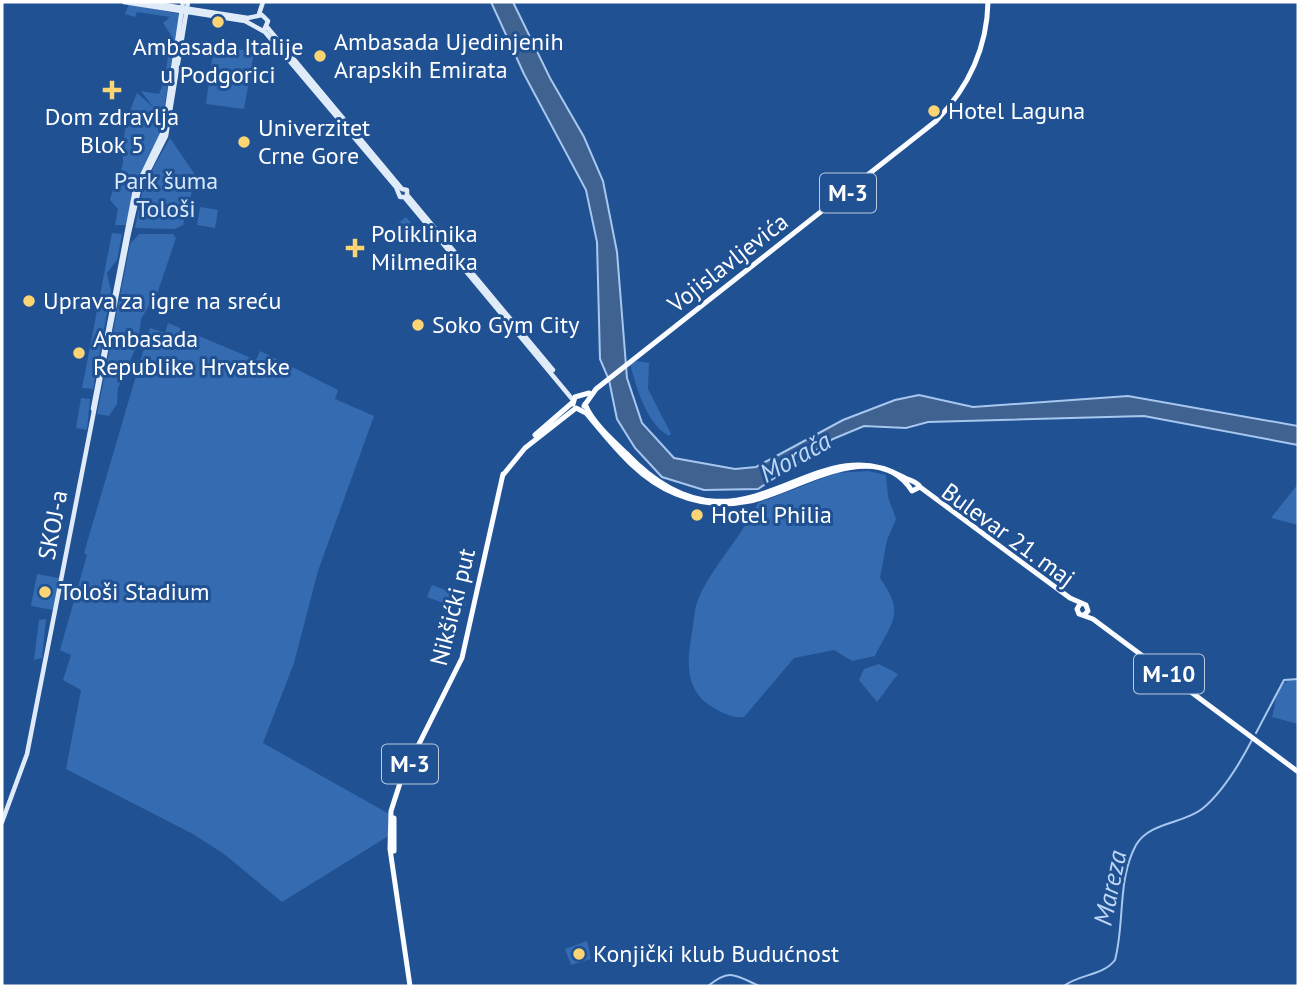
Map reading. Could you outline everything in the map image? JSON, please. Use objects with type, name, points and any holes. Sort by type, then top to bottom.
[{"type":"main road","points":[[124,2],[185,7],[264,28],[400,190],[400,197],[406,197]]},
{"type":"main road","points":[[145,2],[264,16]]},
{"type":"main road","points":[[253,26],[265,2]]},
{"type":"main road","points":[[264,28],[265,2]]},
{"type":"main road","name":"Vojislavljevića","points":[[579,402],[936,121],[963,89],[975,65],[983,41],[988,2]]},
{"type":"main road","name":"SKOJ-a","points":[[2,822],[27,754],[139,189],[166,136],[185,7]]},
{"type":"main road","points":[[400,190],[407,190],[406,197],[579,402]]},
{"type":"main road","name":"Bulevar 21. maj","points":[[579,402],[619,449],[660,483],[684,494],[711,500],[737,501],[760,496],[825,470],[848,464],[878,467],[918,489],[1298,768]]},
{"type":"main road","name":"Nikšićki put","points":[[412,986],[390,844],[392,809],[401,780],[456,673],[474,612],[503,475],[525,448],[579,402]]},
{"type":"main road","name":"Bulevar 21. maj","points":[[1078,606],[1086,605],[1086,613]]},
{"type":"main road","name":"M-10","points":[[1298,768],[1298,777]]},
{"type":"green space","points":[[129,4],[180,14],[171,71],[166,70],[171,35],[163,23],[170,17],[137,12],[135,17],[125,14]]},
{"type":"green space","points":[[214,45],[254,52],[244,109],[206,104]]},
{"type":"green space","name":"Park šuma Tološi","points":[[165,78],[169,79],[158,144],[127,225],[115,225],[118,209],[110,200],[123,163],[124,135],[129,113],[137,93],[154,108],[141,91],[159,94]]},
{"type":"green space","name":"Park šuma Tološi","points":[[170,138],[196,176],[183,225],[175,229],[135,228],[144,184]]},
{"type":"green space","points":[[200,207],[218,210],[215,228],[197,225]]},
{"type":"green space","points":[[406,217],[421,235],[411,244],[396,225]]},
{"type":"green space","name":"Park šuma Tološi","points":[[112,233],[122,234],[117,260],[107,273],[111,291],[93,389],[82,388]]},
{"type":"green space","points":[[139,234],[173,234],[176,238],[158,291],[141,319],[138,343],[118,388],[117,404],[109,416],[97,414],[130,244]]},
{"type":"green space","points":[[168,323],[256,360],[260,351],[338,390],[335,399],[374,416],[318,571],[294,663],[263,743],[391,815],[390,835],[282,902],[224,854],[193,834],[66,769],[81,690],[63,680],[71,655],[60,650],[87,555],[84,553],[150,328],[165,333]]},
{"type":"green space","points":[[637,361],[649,363],[648,389],[671,434],[669,436],[648,414],[630,364]]},
{"type":"green space","points":[[81,398],[90,399],[87,430],[76,428]]},
{"type":"green space","points":[[868,471],[886,475],[888,497],[896,519],[887,540],[880,578],[892,600],[894,617],[875,656],[852,661],[834,650],[794,658],[744,717],[729,715],[714,708],[697,693],[689,665],[696,607],[710,576],[758,503],[836,473]]},
{"type":"green space","points":[[1298,484],[1298,525],[1271,518]]},
{"type":"green space","name":"Tološi Stadium","points":[[37,574],[59,578],[53,610],[31,606]]},
{"type":"green space","points":[[432,585],[464,597],[466,606],[455,607],[427,597]]},
{"type":"green space","points":[[46,619],[42,658],[34,660],[39,620]]},
{"type":"green space","points":[[879,664],[898,674],[877,702],[859,680],[864,669]]},
{"type":"green space","points":[[1292,679],[1298,681],[1298,724],[1272,717],[1279,690]]},
{"type":"green space","name":"Konjički klub Budućnost","points":[[587,941],[591,959],[571,965],[565,949]]},
{"type":"water","name":"Morača","points":[[491,2],[513,2],[550,78],[584,137],[603,181],[617,252],[627,378],[642,423],[674,458],[735,469],[756,467],[843,420],[895,400],[919,395],[973,407],[1128,396],[1298,426],[1298,445],[1144,416],[928,422],[906,428],[864,426],[833,439],[758,489],[704,490],[662,477],[635,448],[617,419],[609,380],[600,359],[597,242],[586,190],[524,74]]},
{"type":"waterway","name":"Mareza","points":[[1256,733],[1284,680],[1298,679]]},
{"type":"waterway","name":"Mareza","points":[[1064,986],[1104,969],[1115,960],[1126,873],[1130,858],[1142,837],[1158,827],[1186,818],[1202,809],[1217,795],[1252,740]]},
{"type":"waterway","name":"Mareza","points":[[708,986],[727,975],[759,986]]},
{"type":"place","name":"Ambasada Italije u Podgorici","points":[[218,22]]},
{"type":"place","name":"Ambasada Ujedinjenih Arapskih Emirata","points":[[320,56]]},
{"type":"place","name":"Dom zdravlja Blok 5","points":[[112,90]]},
{"type":"place","name":"Hotel Laguna","points":[[934,111]]},
{"type":"place","name":"Univerzitet Crne Gore","points":[[244,142]]},
{"type":"place","name":"Poliklinika Milmedika","points":[[355,248]]},
{"type":"place","name":"Uprava za igre na sreću","points":[[29,301]]},
{"type":"place","name":"Soko Gym City","points":[[418,325]]},
{"type":"place","name":"Ambasada Republike Hrvatske","points":[[79,353]]},
{"type":"place","name":"Hotel Philia","points":[[697,515]]},
{"type":"place","name":"Tološi Stadium","points":[[45,592]]},
{"type":"place","name":"Konjički klub Budućnost","points":[[579,954]]}]
